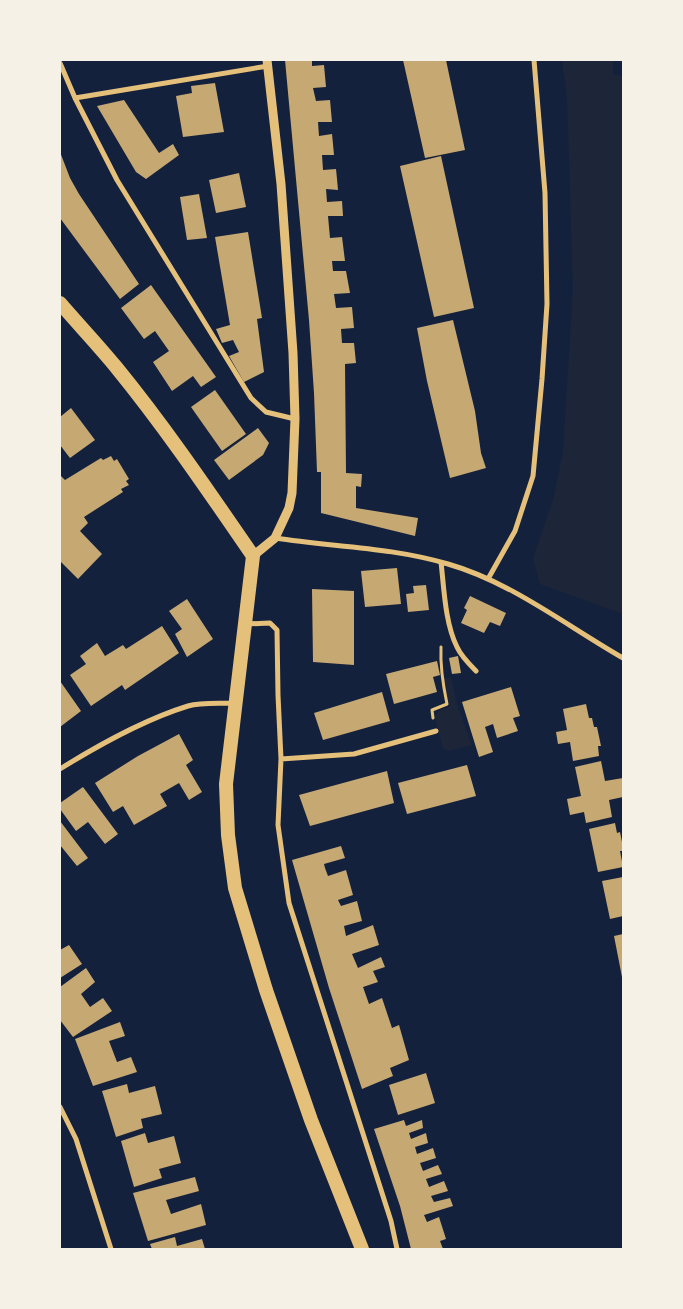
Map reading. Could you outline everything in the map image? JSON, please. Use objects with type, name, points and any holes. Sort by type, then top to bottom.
[{"type":"highway","points":[[60,303],[116,367],[253,556],[226,784],[228,835],[235,888],[266,990],[311,1120],[362,1249]]},
{"type":"street","points":[[488,578],[515,531],[533,476],[542,379],[547,304],[545,194],[534,60]]},
{"type":"street","points":[[60,63],[75,98],[117,180],[251,398],[266,412],[295,419]]},
{"type":"street","points":[[75,98],[267,63],[282,193],[294,354],[295,419],[292,493],[289,508],[274,538],[253,556]]},
{"type":"street","points":[[274,538],[404,553],[441,562],[488,578],[623,658]]},
{"type":"street","points":[[441,562],[446,603],[454,639],[458,649],[476,671]]},
{"type":"street","points":[[245,624],[270,623],[277,630],[281,759],[278,825],[289,903],[388,1212],[397,1249]]},
{"type":"street","points":[[60,769],[82,755],[137,727],[190,706],[236,703]]},
{"type":"street","points":[[281,759],[354,754],[436,731]]},
{"type":"street","points":[[60,1107],[76,1139],[111,1249]]},
{"type":"path","points":[[436,731],[432,710],[447,704],[441,680],[443,675],[440,658],[441,642]]},
{"type":"shaded area","points":[[562,60],[613,60],[613,74],[623,75],[623,614],[540,584],[533,558],[554,497],[563,452],[573,289],[567,97]]},
{"type":"shaded area","points":[[451,677],[458,708],[472,745],[448,751],[443,749],[435,717],[438,711],[450,707],[443,680],[444,678]]},
{"type":"building","points":[[285,60],[312,60],[312,66],[324,65],[326,87],[313,88],[316,101],[330,100],[332,122],[318,122],[319,136],[332,134],[334,155],[322,155],[323,170],[336,169],[338,190],[326,189],[327,202],[342,201],[343,216],[328,216],[330,238],[342,237],[345,261],[332,261],[333,271],[346,271],[350,293],[334,294],[336,308],[352,307],[354,328],[341,329],[342,343],[354,343],[356,363],[345,364],[346,473],[362,474],[361,487],[356,486],[356,508],[418,518],[415,536],[321,513],[321,472],[317,472],[309,320]]},
{"type":"building","points":[[403,60],[446,60],[465,150],[425,158]]},
{"type":"building","points":[[215,83],[224,132],[183,137],[176,96],[192,93],[191,86]]},
{"type":"building","points":[[124,100],[159,153],[173,144],[179,155],[146,179],[136,172],[97,106]]},
{"type":"building","points":[[60,152],[70,178],[79,194],[139,284],[120,299],[60,218]]},
{"type":"building","points":[[441,156],[474,308],[434,317],[400,166]]},
{"type":"building","points":[[239,173],[246,207],[216,213],[209,180]]},
{"type":"building","points":[[199,194],[207,238],[187,240],[180,197]]},
{"type":"building","points":[[248,232],[262,318],[257,319],[264,372],[244,382],[229,356],[239,352],[233,340],[222,343],[216,329],[230,325],[215,237]]},
{"type":"building","points":[[151,285],[216,377],[201,387],[193,376],[172,391],[153,362],[169,351],[155,331],[144,339],[121,308]]},
{"type":"building","points":[[453,320],[475,411],[481,453],[486,468],[450,478],[427,381],[417,328]]},
{"type":"building","points":[[215,390],[246,434],[222,451],[191,407]]},
{"type":"building","points":[[71,408],[95,440],[70,458],[60,445],[60,417]]},
{"type":"building","points":[[258,428],[269,443],[263,455],[229,480],[214,460]]},
{"type":"building","points":[[111,456],[114,461],[117,459],[129,479],[126,481],[129,485],[121,489],[123,492],[84,517],[88,523],[80,531],[102,554],[78,579],[60,561],[60,475],[65,480],[101,458],[103,460]]},
{"type":"building","points":[[397,568],[401,604],[365,607],[361,571]]},
{"type":"building","points":[[426,585],[429,610],[408,612],[406,594],[414,593],[413,586]]},
{"type":"building","points":[[312,589],[354,591],[354,665],[313,662]]},
{"type":"building","points":[[470,596],[506,613],[500,626],[490,622],[484,633],[461,623],[467,610],[464,608]]},
{"type":"building","points":[[187,599],[213,639],[187,657],[175,634],[182,629],[169,611]]},
{"type":"building","points":[[162,626],[179,653],[125,690],[122,685],[91,706],[70,675],[86,664],[80,656],[97,643],[105,656],[123,645],[126,649]]},
{"type":"building","points":[[458,656],[461,673],[452,674],[449,658]]},
{"type":"building","points":[[437,661],[440,675],[433,677],[437,692],[394,704],[386,674]]},
{"type":"building","points":[[60,681],[81,711],[60,727]]},
{"type":"building","points":[[511,687],[520,716],[513,718],[518,731],[497,738],[493,724],[485,727],[493,752],[479,757],[462,702]]},
{"type":"building","points":[[382,692],[390,721],[323,740],[314,713]]},
{"type":"building","points":[[586,704],[589,718],[592,718],[594,727],[597,727],[601,746],[598,746],[599,756],[573,761],[570,742],[558,744],[556,732],[567,730],[563,709]]},
{"type":"building","points":[[179,734],[193,760],[186,765],[202,792],[189,800],[179,783],[160,794],[167,806],[134,825],[123,806],[113,812],[95,783],[138,756]]},
{"type":"building","points":[[601,761],[605,781],[623,778],[623,797],[609,800],[612,817],[586,823],[584,812],[570,815],[567,799],[581,796],[575,767]]},
{"type":"building","points":[[467,765],[476,796],[407,814],[398,783]]},
{"type":"building","points":[[387,771],[394,803],[310,826],[299,795]]},
{"type":"building","points":[[83,787],[118,834],[105,844],[88,822],[76,831],[60,809],[60,803]]},
{"type":"building","points":[[60,821],[88,858],[77,866],[60,845]]},
{"type":"building","points":[[615,823],[617,833],[620,832],[623,847],[623,851],[620,851],[623,867],[598,872],[589,829]]},
{"type":"building","points":[[341,846],[345,858],[324,864],[328,876],[346,870],[353,895],[338,900],[341,906],[357,901],[362,921],[344,926],[346,936],[373,925],[379,945],[352,954],[358,968],[381,957],[385,967],[373,971],[378,982],[363,987],[369,1004],[382,998],[392,1028],[399,1025],[409,1060],[390,1068],[393,1076],[362,1089],[329,988],[292,860]]},
{"type":"building","points":[[623,877],[623,916],[610,919],[602,881]]},
{"type":"building","points":[[623,934],[623,977],[622,977],[614,936]]},
{"type":"building","points":[[69,945],[82,964],[60,978],[60,950]]},
{"type":"building","points":[[86,968],[95,982],[81,994],[90,1007],[103,998],[112,1011],[73,1037],[60,1020],[60,987]]},
{"type":"building","points":[[120,1022],[125,1036],[109,1041],[117,1062],[131,1057],[137,1072],[93,1086],[75,1039]]},
{"type":"building","points":[[426,1073],[435,1103],[398,1115],[389,1085]]},
{"type":"building","points":[[127,1084],[129,1093],[155,1086],[162,1114],[141,1119],[143,1128],[116,1137],[102,1091]]},
{"type":"building","points":[[404,1120],[406,1126],[422,1120],[423,1128],[409,1133],[411,1139],[426,1133],[428,1143],[415,1147],[417,1154],[433,1148],[436,1158],[420,1163],[423,1171],[438,1165],[442,1174],[426,1179],[429,1187],[444,1181],[448,1191],[431,1196],[434,1202],[450,1198],[453,1206],[424,1215],[427,1222],[439,1217],[446,1239],[440,1241],[443,1249],[411,1249],[400,1206],[374,1129]]},
{"type":"building","points":[[145,1133],[148,1143],[174,1136],[181,1163],[159,1169],[162,1178],[134,1187],[121,1141]]},
{"type":"building","points":[[195,1177],[199,1191],[166,1200],[171,1214],[201,1204],[206,1225],[148,1241],[133,1193]]},
{"type":"building","points":[[175,1237],[177,1246],[202,1239],[205,1249],[152,1249],[150,1244]]}]
